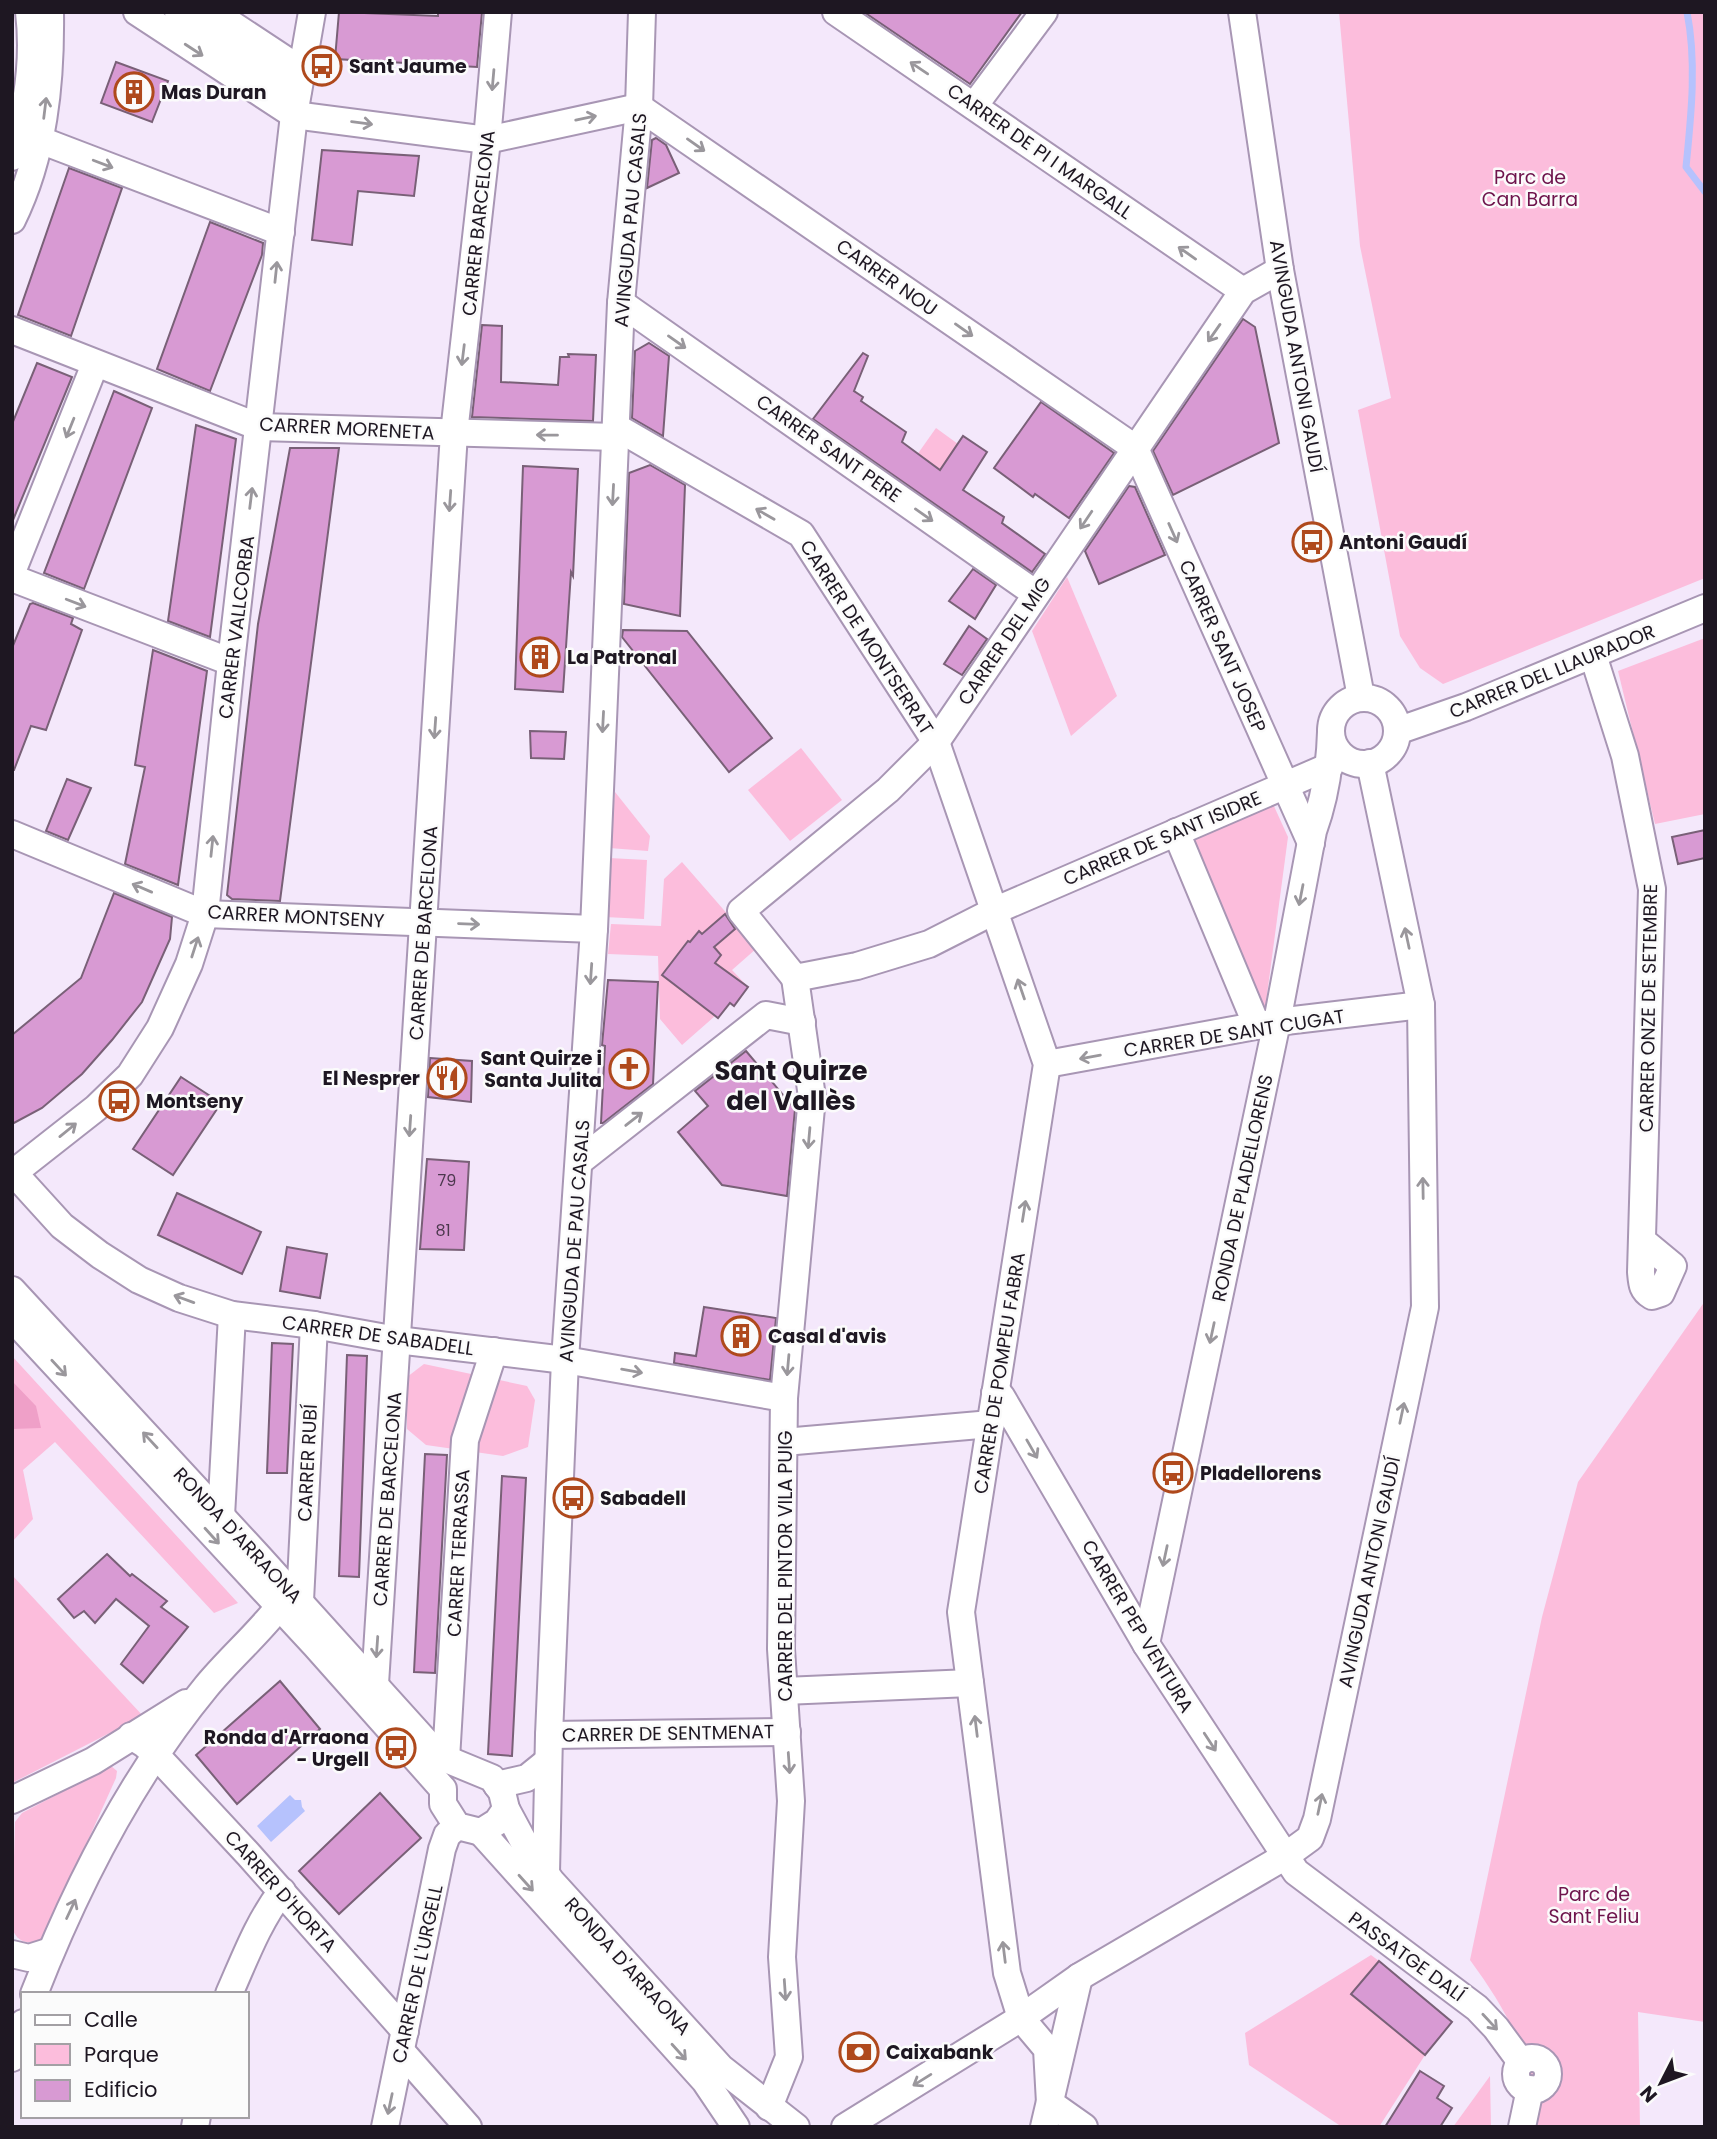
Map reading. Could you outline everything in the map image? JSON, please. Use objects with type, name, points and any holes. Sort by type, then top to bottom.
[{"type":"street","points":[[12,157],[30,80],[33,40],[29,12]]},
{"type":"street","points":[[12,220],[40,140],[51,48],[50,12]]},
{"type":"street","points":[[137,12],[298,92],[487,140],[639,107]]},
{"type":"street","points":[[178,12],[298,92]]},
{"type":"street","points":[[213,12],[298,92]]},
{"type":"street","name":"CARRER VALLCORBA","points":[[13,1176],[96,1108],[130,1075],[160,1028],[189,964],[205,914],[281,232],[298,92],[312,12]]},
{"type":"street","name":"CARRER BARCELONA","points":[[454,433],[487,140],[498,12]]},
{"type":"street","name":"AVINGUDA PAU CASALS","points":[[616,432],[621,303],[639,107],[642,12]]},
{"type":"street","name":"CARRER DE PI I MARGALL","points":[[836,12],[1243,291]]},
{"type":"street","points":[[974,106],[1044,12]]},
{"type":"street","name":"AVINGUDA ANTONI GAUDÍ","points":[[1242,12],[1280,270],[1361,697]]},
{"type":"street","name":"CARRER NOU","points":[[639,107],[1135,448]]},
{"type":"street","points":[[40,140],[281,232]]},
{"type":"street","name":"CARRER DEL MIG","points":[[795,978],[741,911],[888,790],[936,742],[1243,291],[1280,270]]},
{"type":"street","name":"CARRER SANT PERE","points":[[621,303],[1036,594]]},
{"type":"street","name":"CARRER MORENETA","points":[[12,330],[259,427],[454,433],[616,432]]},
{"type":"street","points":[[12,572],[95,364]]},
{"type":"street","name":"CARRER DE MONTSERRAT","points":[[616,432],[801,534],[936,742]]},
{"type":"street","name":"AVINGUDA DE PAU CASALS","points":[[549,1748],[565,1360],[594,929],[616,432]]},
{"type":"street","name":"CARRER DE BARCELONA","points":[[375,1684],[454,433]]},
{"type":"street","name":"CARRER SANT JOSEP","points":[[1135,448],[1311,843]]},
{"type":"street","points":[[12,578],[231,662]]},
{"type":"street","name":"CARRER DEL LLAURADOR","points":[[1398,732],[1466,707],[1705,608]]},
{"type":"street","name":"CARRER ONZE DE SETEMBRE","points":[[1593,655],[1625,756],[1652,889],[1644,1242]]},
{"type":"street","points":[[1361,697],[1377,700],[1387,707],[1394,716],[1398,732],[1395,744],[1388,754],[1370,763],[1348,759],[1333,743],[1331,732],[1333,720],[1340,707],[1361,697]]},
{"type":"street","name":"RONDA DE PLADELLORENS","points":[[1146,1644],[1267,1024],[1323,802],[1330,766],[1331,732]]},
{"type":"street","name":"CARRER DE POMPEU FABRA","points":[[936,742],[1047,1064],[961,1612],[1007,1973],[1021,2018]]},
{"type":"street","name":"AVINGUDA ANTONI GAUDÍ","points":[[845,2127],[1021,2018],[1079,1978],[1284,1857],[1310,1838],[1317,1819],[1425,1307],[1421,1005],[1370,763]]},
{"type":"street","name":"CARRER DE SANT ISIDRE","points":[[795,978],[857,966],[929,943],[994,911],[1330,766]]},
{"type":"street","points":[[1176,832],[1267,1024]]},
{"type":"street","name":"CARRER MONTSENY","points":[[12,834],[205,914],[594,929]]},
{"type":"street","name":"CARRER DEL PINTOR VILA PUIG","points":[[769,2107],[789,2057],[782,1957],[791,1801],[781,1649],[785,1398],[813,1097],[795,978]]},
{"type":"street","name":"CARRER DE SANT CUGAT","points":[[1047,1064],[1267,1024],[1421,1005]]},
{"type":"street","points":[[580,1161],[766,1015],[802,1022]]},
{"type":"street","name":"CARRER DE SABADELL","points":[[13,1176],[62,1226],[100,1255],[179,1298],[232,1315],[314,1325],[397,1340],[565,1360],[785,1398]]},
{"type":"street","name":"RONDA D'ARRAONA","points":[[12,1290],[221,1516],[289,1605],[443,1789],[443,1804],[705,2081],[736,2127]]},
{"type":"street","points":[[221,1516],[232,1315]]},
{"type":"street","name":"RONDA D'ARRAONA","points":[[12,1318],[289,1605],[375,1684],[426,1742],[446,1759],[492,1778],[527,1848],[546,1873],[721,2068],[796,2127]]},
{"type":"street","name":"CARRER RUBÍ","points":[[289,1605],[314,1325]]},
{"type":"street","name":"CARRER TERRASSA","points":[[446,1759],[465,1440],[494,1351]]},
{"type":"street","name":"CARRER PEP VENTURA","points":[[995,1393],[1001,1396],[1146,1644],[1284,1857]]},
{"type":"street","points":[[784,1442],[991,1424]]},
{"type":"street","points":[[12,1800],[93,1761],[175,1711],[206,1686],[289,1605]]},
{"type":"street","points":[[784,1691],[970,1683]]},
{"type":"street","points":[[35,1992],[51,1951],[109,1830],[150,1762],[206,1686]]},
{"type":"street","name":"CARRER DE SENTMENAT","points":[[549,1748],[787,1731]]},
{"type":"street","name":"CARRER D'HORTA","points":[[131,1736],[145,1744],[150,1762],[282,1891],[403,2041],[468,2127]]},
{"type":"street","points":[[469,1829],[497,1822],[502,1797],[527,1778],[549,1748]]},
{"type":"street","points":[[546,1873],[549,1748]]},
{"type":"street","points":[[93,1761],[150,1762]]},
{"type":"street","points":[[443,1789],[459,1775],[471,1770]]},
{"type":"street","name":"CARRER DE L'URGELL","points":[[385,2127],[442,1849],[447,1835],[469,1829]]},
{"type":"street","name":"PASSATGE DALÍ","points":[[1284,1857],[1312,1886],[1477,2008],[1521,2062],[1535,2058],[1543,2062],[1548,2070],[1544,2084],[1530,2089],[1522,2127]]},
{"type":"street","points":[[230,1992],[254,1937],[269,1908],[282,1891]]},
{"type":"street","points":[[12,1954],[29,1958],[51,1951]]},
{"type":"street","points":[[1047,2115],[1079,1978]]},
{"type":"street","points":[[1021,2018],[1047,2049],[1047,2115]]},
{"type":"street","points":[[12,2058],[21,2029]]},
{"type":"street","points":[[743,2127],[756,2112],[769,2107]]},
{"type":"street","points":[[1047,2115],[1084,2127]]},
{"type":"green space","name":"Parc de Can Barra","points":[[1339,12],[1705,12],[1705,578],[1443,684],[1420,668],[1400,636],[1358,410],[1391,398],[1360,246]]},
{"type":"green space","points":[[936,428],[958,444],[917,503],[895,486]]},
{"type":"green space","points":[[1067,577],[1117,696],[1071,736],[1032,631]]},
{"type":"green space","points":[[1705,638],[1705,814],[1655,824],[1618,671]]},
{"type":"green space","points":[[801,748],[842,800],[790,841],[748,790]]},
{"type":"green space","points":[[615,792],[650,836],[648,851],[609,848]]},
{"type":"green space","points":[[1273,804],[1288,837],[1264,1017],[1189,841]]},
{"type":"green space","points":[[609,858],[647,860],[644,919],[605,917]]},
{"type":"green space","points":[[682,862],[757,948],[732,970],[748,987],[715,963],[721,955],[699,932],[688,941],[666,969],[715,1016],[682,1045],[660,1019],[658,956],[608,954],[611,924],[661,926],[664,879]]},
{"type":"green space","name":"Parc de Sant Feliu","points":[[1705,1301],[1705,2022],[1638,2012],[1640,2127],[1534,2127],[1529,2079],[1517,2038],[1497,1999],[1470,1960],[1542,1617],[1578,1482]]},
{"type":"green space","points":[[12,1356],[238,1603],[214,1613],[55,1442],[23,1470],[33,1519],[12,1542]]},
{"type":"green space","points":[[424,1364],[527,1386],[535,1400],[528,1447],[503,1456],[426,1445],[407,1429],[407,1377]]},
{"type":"green space","points":[[12,1575],[143,1716],[12,1783]]},
{"type":"green space","points":[[111,1766],[117,1771],[116,1778],[43,1940],[20,1940],[12,1928],[15,1822],[22,1813]]},
{"type":"green space","points":[[1371,1955],[1379,1961],[1352,1994],[1425,2055],[1379,2127],[1342,2127],[1249,2065],[1245,2033]]},
{"type":"green space","points":[[1490,2076],[1491,2127],[1453,2127]]},
{"type":"shaded area","points":[[12,1381],[36,1406],[41,1428],[12,1429]]},
{"type":"water","points":[[290,1795],[295,1800],[301,1800],[305,1811],[271,1842],[257,1826]]},
{"type":"building","points":[[339,12],[438,16],[438,12],[482,12],[477,67],[335,59]]},
{"type":"building","points":[[864,12],[1022,12],[970,84]]},
{"type":"building","name":"Mas Duran","points":[[116,62],[168,81],[152,122],[101,103]]},
{"type":"building","points":[[656,138],[666,145],[679,173],[647,188],[652,140]]},
{"type":"building","points":[[322,150],[419,156],[414,196],[358,191],[352,245],[312,240]]},
{"type":"building","points":[[69,168],[122,188],[71,336],[18,315]]},
{"type":"building","points":[[210,222],[263,243],[262,255],[210,391],[157,369]]},
{"type":"building","points":[[1243,319],[1255,327],[1279,443],[1173,495],[1153,451]]},
{"type":"building","points":[[482,325],[502,326],[501,382],[558,385],[560,357],[569,357],[568,354],[596,355],[593,421],[472,417]]},
{"type":"building","points":[[649,343],[669,356],[663,436],[632,418],[635,351]]},
{"type":"building","points":[[863,353],[868,356],[854,391],[863,397],[861,401],[906,432],[902,442],[940,470],[963,436],[987,452],[963,490],[1004,517],[1002,523],[1045,554],[1032,572],[813,419]]},
{"type":"building","points":[[37,363],[72,377],[13,520],[12,424]]},
{"type":"building","points":[[114,391],[152,408],[84,589],[44,573]]},
{"type":"building","points":[[1041,402],[1114,453],[1069,518],[1035,494],[1033,497],[994,468]]},
{"type":"building","points":[[196,425],[236,439],[210,637],[168,621]]},
{"type":"building","points":[[290,448],[339,448],[280,901],[232,899],[227,895],[258,624]]},
{"type":"building","points":[[650,465],[685,485],[680,616],[624,604],[629,473]]},
{"type":"building","points":[[523,466],[578,469],[573,576],[571,572],[563,692],[515,689]]},
{"type":"building","points":[[1129,486],[1135,487],[1165,555],[1099,584],[1085,551]]},
{"type":"building","points":[[973,569],[996,585],[975,619],[949,601]]},
{"type":"building","points":[[30,604],[73,618],[71,624],[82,630],[46,730],[31,726],[12,770],[12,648]]},
{"type":"building","points":[[969,626],[987,639],[962,675],[944,664]]},
{"type":"building","points":[[623,630],[687,631],[772,738],[729,772],[622,637]]},
{"type":"building","points":[[153,650],[207,671],[178,885],[125,864],[145,767],[135,765]]},
{"type":"building","points":[[530,731],[566,732],[564,759],[531,758]]},
{"type":"building","points":[[67,779],[91,788],[68,840],[46,831]]},
{"type":"building","points":[[1705,830],[1705,858],[1678,864],[1672,837]]},
{"type":"building","points":[[114,893],[172,917],[170,939],[142,1002],[112,1040],[82,1074],[42,1108],[12,1124],[12,1035],[81,978]]},
{"type":"building","points":[[725,914],[735,929],[714,947],[721,955],[715,963],[748,987],[734,1006],[730,1003],[718,1018],[662,975],[688,941],[699,931],[702,934]]},
{"type":"building","name":"Sant Quirze i Santa Julita","points":[[608,980],[658,982],[653,1084],[601,1123],[605,1046],[602,1045]]},
{"type":"building","points":[[746,1051],[795,1109],[787,1196],[722,1185],[678,1132],[708,1106],[695,1091]]},
{"type":"building","name":"El Nesprer","points":[[430,1058],[472,1061],[471,1102],[428,1097]]},
{"type":"building","points":[[181,1077],[221,1103],[173,1175],[133,1149]]},
{"type":"building","points":[[427,1159],[469,1162],[464,1250],[420,1249]]},
{"type":"building","points":[[177,1193],[261,1232],[242,1274],[158,1235]]},
{"type":"building","points":[[287,1247],[327,1254],[320,1298],[280,1291]]},
{"type":"building","name":"Casal d'avis","points":[[704,1307],[776,1318],[770,1380],[674,1363],[675,1353],[696,1356]]},
{"type":"building","points":[[272,1343],[293,1344],[287,1473],[267,1473]]},
{"type":"building","points":[[347,1355],[367,1356],[359,1577],[339,1576]]},
{"type":"building","points":[[425,1454],[447,1455],[435,1673],[414,1672]]},
{"type":"building","points":[[502,1476],[526,1478],[512,1756],[488,1754]]},
{"type":"building","points":[[107,1554],[130,1576],[132,1574],[167,1601],[161,1607],[188,1627],[143,1683],[121,1664],[149,1626],[116,1599],[95,1623],[84,1611],[74,1618],[58,1599]]},
{"type":"building","points":[[280,1681],[320,1729],[237,1804],[196,1755]]},
{"type":"building","points":[[380,1793],[421,1838],[339,1914],[299,1871]]},
{"type":"building","points":[[1379,1961],[1452,2022],[1425,2055],[1351,1994]]},
{"type":"building","points":[[1420,2071],[1444,2086],[1437,2098],[1452,2108],[1440,2127],[1385,2127]]},
{"type":"waterway","points":[[1687,12],[1692,70],[1686,167],[1705,192]]},
{"type":"place","name":"Sant Jaume","points":[[322,66]]},
{"type":"place","name":"Mas Duran","points":[[134,92]]},
{"type":"place","name":"Antoni Gaudí","points":[[1312,542]]},
{"type":"place","name":"La Patronal","points":[[540,657]]},
{"type":"place","name":"Sant Quirze i Santa Julita","points":[[629,1069]]},
{"type":"place","name":"El Nesprer","points":[[447,1078]]},
{"type":"place","name":"Montseny","points":[[119,1101]]},
{"type":"place","name":"Casal d'avis","points":[[741,1336]]},
{"type":"place","name":"Pladellorens","points":[[1173,1473]]},
{"type":"place","name":"Sabadell","points":[[573,1498]]},
{"type":"place","name":"Ronda d'Arraona - Urgell","points":[[396,1748]]},
{"type":"place","name":"Caixabank","points":[[859,2052]]},
{"type":"district","name":"Sant Quirze del Vallès","points":[[791,1086]]}]
